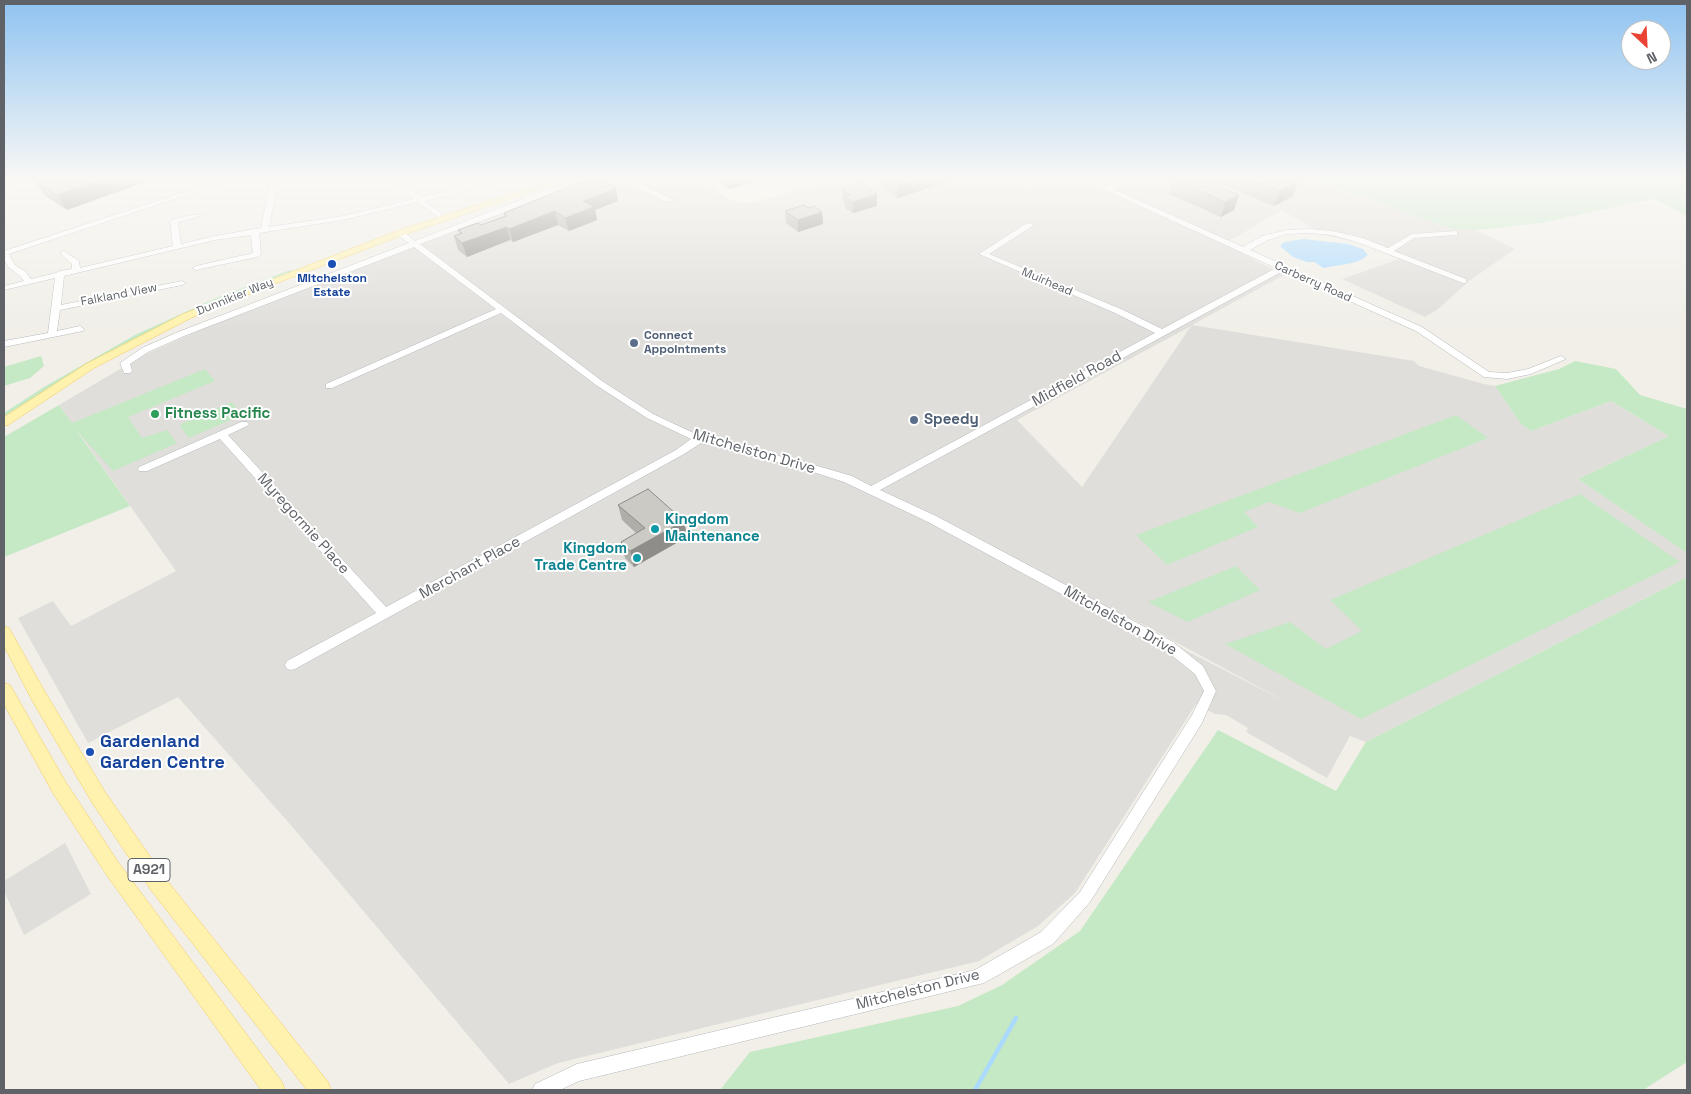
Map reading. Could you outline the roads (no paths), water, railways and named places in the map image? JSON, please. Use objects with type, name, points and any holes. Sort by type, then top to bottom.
[{"type":"main road","name":"Dunnikier Way","points":[[4,410],[83,359],[151,325],[210,298],[399,229]]},
{"type":"main road","name":"Dunnikier Way","points":[[4,422],[90,366],[187,316],[265,284],[414,229]]},
{"type":"main road","points":[[352,246],[387,235],[400,234]]},
{"type":"main road","name":"A921","points":[[4,632],[39,697],[98,798],[158,884],[320,1090]]},
{"type":"main road","name":"A921","points":[[4,690],[59,787],[112,868],[274,1090]]},
{"type":"street","points":[[28,281],[23,274],[12,267],[4,253],[78,229]]},
{"type":"street","points":[[175,229],[177,246]]},
{"type":"street","points":[[4,288],[177,246],[271,229]]},
{"type":"street","points":[[127,371],[125,363],[145,350],[181,334],[453,229]]},
{"type":"street","name":"Muirhead","points":[[1023,229],[983,254],[1118,311],[1162,333]]},
{"type":"street","name":"Carberry Road","points":[[1194,229],[1419,330],[1442,343],[1482,373],[1495,377],[1506,376],[1531,371],[1561,358]]},
{"type":"street","points":[[1404,231],[1412,236]]},
{"type":"street","points":[[196,268],[257,255],[255,232]]},
{"type":"street","points":[[1242,251],[1265,238],[1287,232],[1332,233],[1360,240],[1462,281]]},
{"type":"street","points":[[1389,251],[1412,236],[1454,233]]},
{"type":"street","name":"Mitchelston Drive","points":[[400,234],[599,383],[650,416],[699,439],[803,465],[848,479],[932,519],[1169,646],[1199,670],[1210,691],[1197,720],[1085,897],[1047,938],[1039,943],[978,977],[577,1073],[541,1090]]},
{"type":"street","points":[[64,253],[76,263],[76,269]]},
{"type":"street","name":"Midfield Road","points":[[871,490],[1282,268]]},
{"type":"street","name":"Falkland View","points":[[60,273],[52,334],[80,329]]},
{"type":"street","name":"Falkland View","points":[[56,308],[182,283]]},
{"type":"street","points":[[329,386],[502,310]]},
{"type":"street","points":[[4,344],[52,334]]},
{"type":"street","points":[[143,469],[244,424]]},
{"type":"street","name":"Myregormie Place","points":[[221,434],[385,614]]},
{"type":"street","name":"Merchant Place","points":[[291,666],[680,452],[699,439]]},
{"type":"street","points":[[304,1070],[328,1090]]},
{"type":"water","points":[[1303,239],[1348,244],[1363,249],[1368,255],[1352,263],[1323,268],[1315,262],[1307,262],[1293,257],[1280,246],[1284,242]]},
{"type":"waterway","points":[[975,1090],[1016,1018]]},
{"type":"place","name":"Mitchelston Estate","points":[[332,264]]},
{"type":"place","name":"Connect Appointments","points":[[634,343]]},
{"type":"place","name":"Fitness Pacific","points":[[155,414]]},
{"type":"place","name":"Speedy","points":[[914,420]]},
{"type":"place","name":"Kingdom Maintenance","points":[[655,529]]},
{"type":"place","name":"Kingdom Trade Centre","points":[[637,558]]},
{"type":"place","name":"Gardenland Garden Centre","points":[[90,752]]}]
